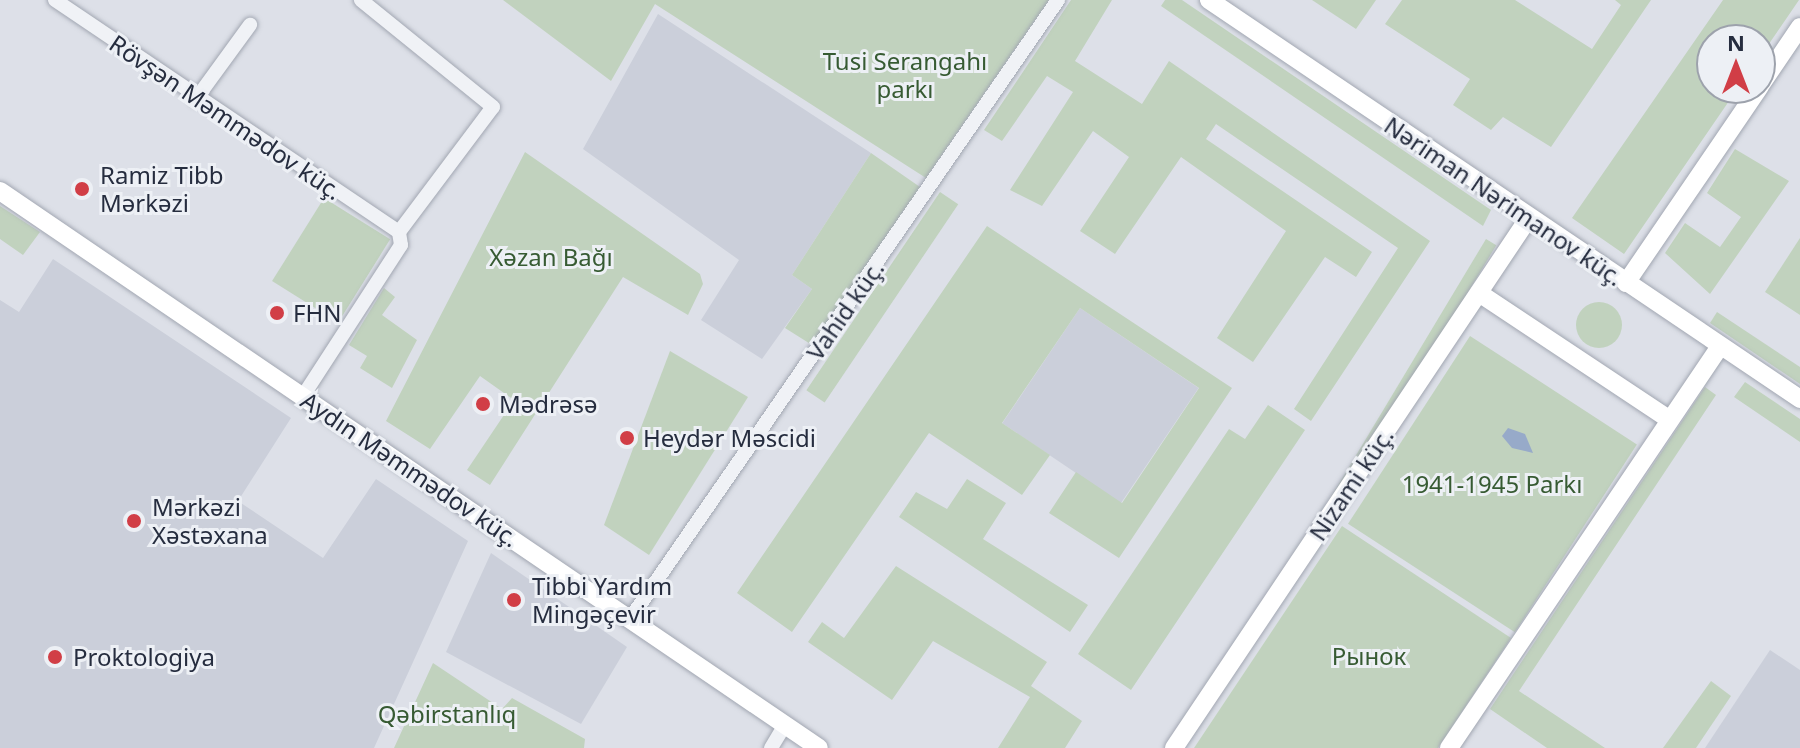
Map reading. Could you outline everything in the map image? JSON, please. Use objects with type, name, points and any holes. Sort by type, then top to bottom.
[{"type":"street","name":"Rövşən Məmmədov küç.","points":[[55,0],[196,99],[399,232]]},
{"type":"street","points":[[303,396],[401,245],[399,232],[493,107],[361,0]]},
{"type":"street","name":"Vahid küç.","points":[[630,619],[1058,0]]},
{"type":"street","name":"Nəriman Nərimanov küç.","points":[[1209,0],[1528,219],[1800,399]]},
{"type":"street","points":[[196,99],[250,25]]},
{"type":"street","points":[[1776,62],[1800,27]]},
{"type":"street","points":[[1626,283],[1747,104]]},
{"type":"street","name":"Aydın Məmmədov küç.","points":[[0,191],[819,748]]},
{"type":"street","name":"Nizami küç.","points":[[1174,748],[1528,219]]},
{"type":"street","points":[[1479,293],[1670,420]]},
{"type":"street","points":[[1449,748],[1720,346]]},
{"type":"street","points":[[771,748],[785,725]]},
{"type":"shaded area","points":[[658,14],[871,153],[792,275],[812,289],[762,359],[701,320],[739,260],[583,149]]},
{"type":"shaded area","name":"Mərkəzi Xəstəxana","points":[[53,259],[291,418],[238,501],[323,558],[376,479],[468,541],[374,748],[0,748],[0,300],[19,312]]},
{"type":"shaded area","points":[[1080,308],[1199,388],[1121,503],[1002,423]]},
{"type":"shaded area","name":"Tibbi Yardım Mingəçevir","points":[[491,553],[627,647],[581,724],[446,652]]},
{"type":"shaded area","points":[[1770,650],[1800,670],[1800,748],[1705,748]]},
{"type":"green space","name":"Tusi Serangahı parkı","points":[[503,0],[1049,0],[926,178],[655,4],[611,81]]},
{"type":"green space","points":[[1071,0],[1112,0],[1075,61],[1142,104],[1169,61],[1430,241],[1311,421],[1294,409],[1398,248],[1216,124],[1206,139],[1372,252],[1356,277],[1325,257],[1253,362],[1217,338],[1286,231],[1181,157],[1115,254],[1080,231],[1129,157],[1093,131],[1042,206],[1010,190],[1073,92],[1047,76],[1002,141],[984,130]]},
{"type":"green space","points":[[1165,0],[1182,0],[1491,210],[1483,226],[1161,6]]},
{"type":"green space","points":[[1312,0],[1376,0],[1356,29]]},
{"type":"green space","points":[[1402,0],[1515,0],[1592,49],[1621,5],[1615,0],[1651,0],[1551,147],[1503,117],[1491,130],[1453,105],[1470,79],[1385,24]]},
{"type":"green space","points":[[1723,0],[1799,0],[1776,34],[1776,24],[1706,24]]},
{"type":"green space","points":[[1696,39],[1696,104],[1727,104],[1624,254],[1572,218]]},
{"type":"green space","points":[[1735,149],[1789,181],[1710,294],[1665,253],[1685,223],[1720,247],[1741,217],[1707,193]]},
{"type":"green space","name":"Xəzan Bağı","points":[[525,152],[700,274],[703,284],[688,315],[623,277],[490,485],[467,470],[514,400],[480,376],[430,449],[386,421]]},
{"type":"green space","points":[[871,153],[920,187],[812,345],[785,328],[812,289],[792,275]]},
{"type":"green space","points":[[940,192],[958,204],[825,402],[806,390]]},
{"type":"green space","points":[[324,198],[390,239],[338,322],[272,281]]},
{"type":"green space","points":[[0,206],[40,232],[23,255],[0,239]]},
{"type":"green space","points":[[987,226],[1232,388],[1119,558],[1049,513],[1076,472],[1122,503],[1199,388],[1080,308],[1002,423],[1050,455],[1022,495],[929,433],[792,632],[737,593]]},
{"type":"green space","points":[[1800,238],[1800,315],[1765,292]]},
{"type":"green space","points":[[1486,239],[1496,245],[1331,520],[1321,514]]},
{"type":"green space","points":[[384,288],[395,297],[382,315],[417,340],[392,388],[360,368],[367,356],[349,345]]},
{"type":"green space","points":[[1599,302],[1616,308],[1622,325],[1616,342],[1599,348],[1582,342],[1576,325],[1582,308]]},
{"type":"green space","points":[[1717,312],[1800,367],[1800,384],[1710,323]]},
{"type":"green space","name":"1941-1945 Parkı","points":[[1470,336],[1637,444],[1515,632],[1348,524]]},
{"type":"green space","points":[[670,351],[748,397],[649,555],[604,525]]},
{"type":"green space","points":[[1745,382],[1800,419],[1800,442],[1734,397]]},
{"type":"green space","points":[[1705,387],[1716,395],[1519,691],[1605,748],[1547,748],[1490,709]]},
{"type":"green space","points":[[1268,405],[1305,430],[1131,690],[1078,654],[1229,429],[1245,439]]},
{"type":"green space","points":[[967,479],[1006,503],[983,539],[1088,605],[1070,632],[899,517],[916,492],[947,509]]},
{"type":"green space","name":"Рынок","points":[[1342,526],[1511,638],[1438,748],[1194,748]]},
{"type":"green space","points":[[896,566],[1047,662],[1031,686],[1082,721],[1065,748],[998,748],[1030,697],[933,641],[892,700],[808,642],[822,622],[844,638]]},
{"type":"green space","name":"Qəbirstanlıq","points":[[433,663],[502,709],[512,698],[585,739],[584,748],[394,748]]},
{"type":"green space","points":[[1711,681],[1731,696],[1696,748],[1663,748]]},
{"type":"water","points":[[1508,428],[1525,434],[1533,453],[1512,448],[1502,436]]},
{"type":"place","name":"Ramiz Tibb Mərkəzi","points":[[82,189]]},
{"type":"place","name":"FHN","points":[[277,313]]},
{"type":"place","name":"Mədrəsə","points":[[483,404]]},
{"type":"place","name":"Heydər Məscidi","points":[[627,438]]},
{"type":"place","name":"Mərkəzi Xəstəxana","points":[[134,521]]},
{"type":"place","name":"Tibbi Yardım Mingəçevir","points":[[514,600]]},
{"type":"place","name":"Proktologiya","points":[[55,657]]}]
